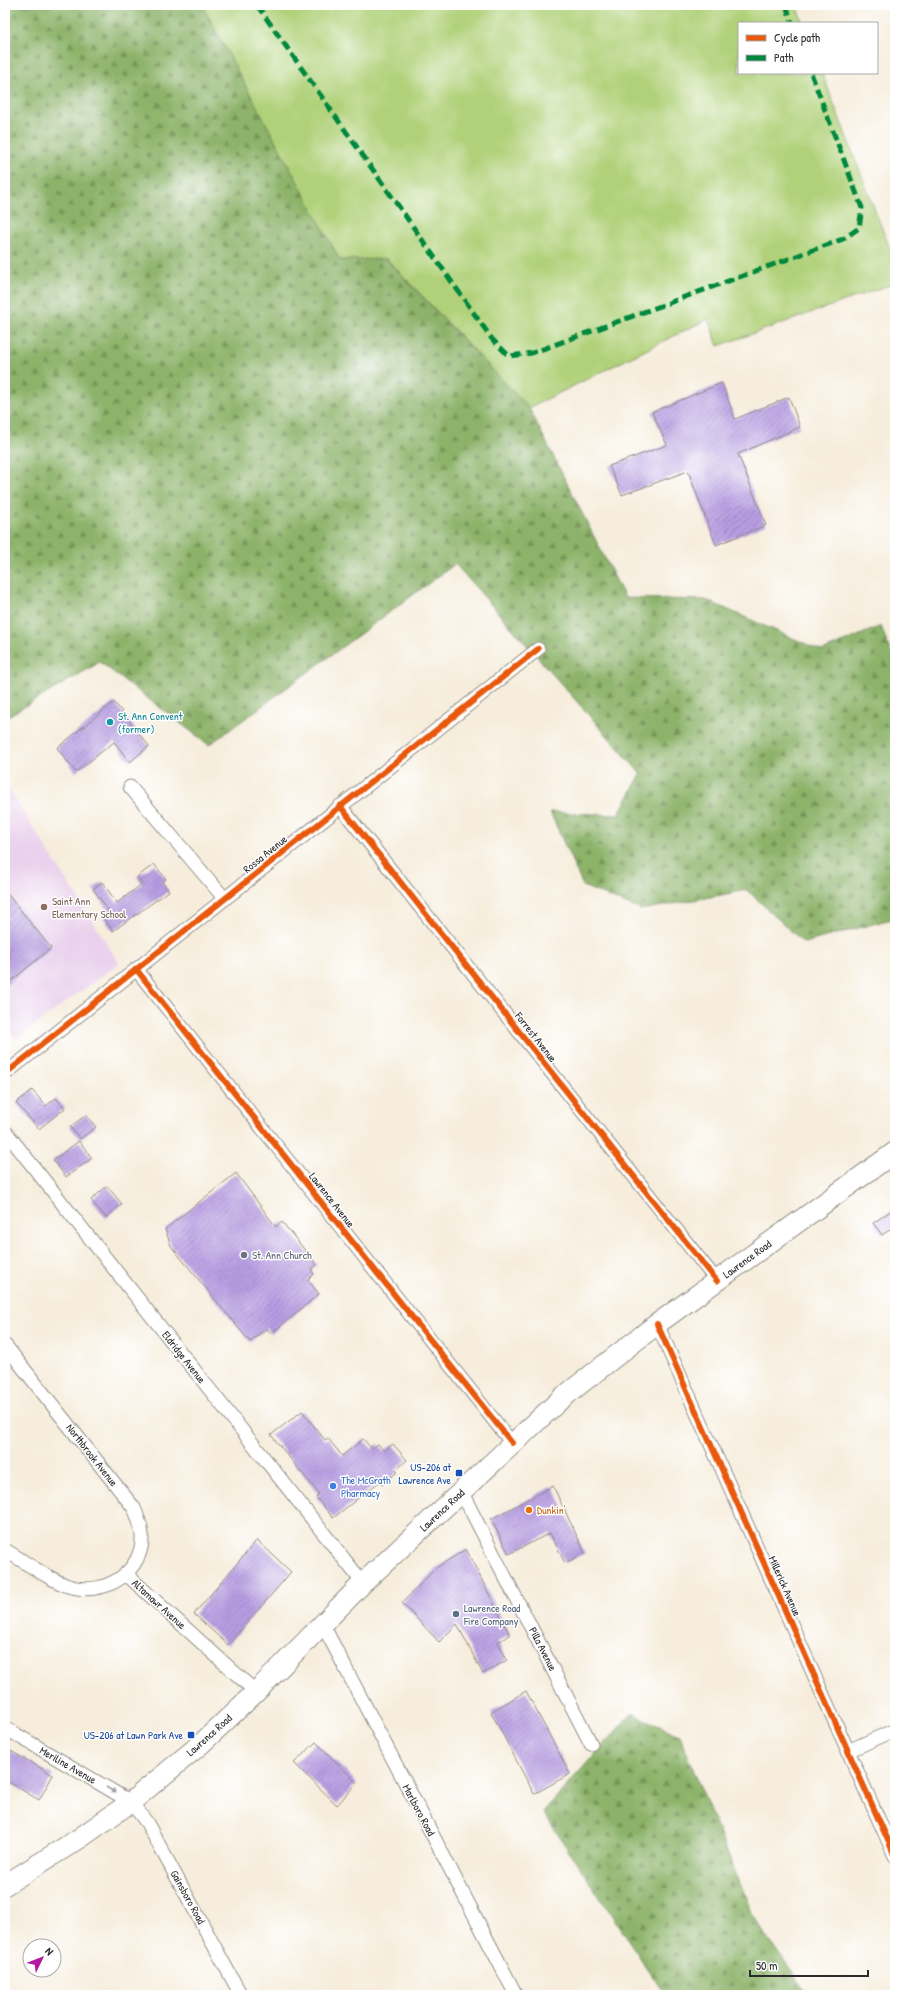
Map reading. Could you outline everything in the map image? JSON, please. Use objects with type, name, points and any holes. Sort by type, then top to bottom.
[{"type":"main road","name":"Lawrence Road","points":[[7,1881],[80,1838],[131,1802],[202,1743],[256,1692],[363,1583],[562,1398],[657,1324],[895,1152]]},
{"type":"street","name":"Rossa Avenue","points":[[5,1074],[538,649]]},
{"type":"street","points":[[130,787],[225,898]]},
{"type":"street","name":"Forrest Avenue","points":[[340,806],[717,1281]]},
{"type":"street","name":"Lawrence Avenue","points":[[136,969],[512,1443]]},
{"type":"street","name":"Eldridge Avenue","points":[[5,1131],[363,1583]]},
{"type":"street","name":"Millerick Avenue","points":[[657,1324],[895,1856]]},
{"type":"street","name":"Northbrook Avenue","points":[[5,1345],[134,1508],[140,1521],[142,1536],[140,1552],[134,1565],[126,1574]]},
{"type":"street","name":"Pilla Avenue","points":[[461,1492],[591,1744]]},
{"type":"street","name":"Altamawr Avenue","points":[[5,1550],[72,1587],[86,1590],[101,1588],[114,1583],[126,1574],[256,1692]]},
{"type":"street","name":"Marlboro Road","points":[[323,1625],[516,1995]]},
{"type":"street","name":"Meriline Avenue","points":[[5,1728],[131,1802]]},
{"type":"street","points":[[848,1751],[895,1730]]},
{"type":"street","name":"Gainsboro Road","points":[[131,1802],[147,1823],[241,1995]]},
{"type":"shaded area","name":"Saint Ann Elementary School","points":[[5,783],[119,963],[16,1039],[5,1025]]},
{"type":"green space","points":[[5,5],[202,5],[340,260],[386,259],[529,408],[625,598],[706,600],[822,651],[881,626],[895,664],[895,918],[804,943],[747,890],[641,910],[583,886],[550,812],[618,815],[641,774],[455,564],[209,745],[100,662],[5,718]]},
{"type":"green space","points":[[202,5],[796,5],[803,22],[738,22],[738,74],[822,74],[895,262],[895,283],[718,346],[708,319],[529,408],[387,259],[340,260]]},
{"type":"green space","points":[[632,1713],[679,1735],[755,1920],[808,1995],[665,1995],[543,1812]]},
{"type":"building","points":[[722,383],[735,419],[789,397],[800,427],[738,454],[766,525],[716,545],[688,471],[622,495],[609,466],[667,445],[652,412]]},
{"type":"building","name":"St. Ann Convent (former)","points":[[114,702],[149,746],[130,762],[114,742],[76,772],[57,748]]},
{"type":"building","points":[[154,864],[166,879],[162,882],[169,891],[113,931],[102,916],[109,911],[93,889],[102,882],[117,903],[142,884],[137,877]]},
{"type":"building","points":[[5,891],[51,948],[5,986]]},
{"type":"building","points":[[32,1090],[46,1106],[56,1098],[65,1108],[39,1129],[16,1103]]},
{"type":"building","points":[[86,1115],[96,1127],[80,1139],[70,1127]]},
{"type":"building","points":[[79,1141],[92,1158],[66,1177],[53,1160]]},
{"type":"building","name":"St. Ann Church","points":[[236,1173],[276,1227],[282,1222],[317,1265],[311,1270],[314,1274],[308,1280],[319,1294],[271,1334],[267,1328],[250,1342],[171,1246],[165,1229]]},
{"type":"building","points":[[107,1186],[122,1204],[106,1218],[91,1200]]},
{"type":"building","points":[[895,1208],[895,1226],[882,1235],[873,1223]]},
{"type":"building","points":[[302,1411],[325,1440],[328,1438],[342,1456],[363,1439],[372,1449],[378,1444],[384,1451],[393,1444],[407,1460],[396,1470],[397,1472],[382,1485],[379,1482],[333,1518],[316,1497],[319,1494],[271,1435]]},
{"type":"building","points":[[553,1486],[585,1553],[565,1563],[550,1533],[509,1554],[491,1519]]},
{"type":"building","points":[[257,1540],[291,1572],[228,1645],[194,1614]]},
{"type":"building","name":"Lawrence Road Fire Company","points":[[466,1549],[510,1635],[498,1642],[507,1660],[483,1674],[457,1624],[439,1642],[402,1603],[436,1568]]},
{"type":"building","points":[[526,1691],[570,1774],[534,1794],[491,1712]]},
{"type":"building","points":[[316,1742],[357,1783],[337,1805],[294,1763]]},
{"type":"building","points":[[9,1750],[53,1775],[39,1800],[5,1780],[5,1756]]},
{"type":"marked path","points":[[257,5],[492,339],[509,356],[532,353],[843,239],[859,228],[862,208],[811,74]]},
{"type":"marked path","points":[[786,5],[792,22]]},
{"type":"cycle path","points":[[5,1074],[538,649]]},
{"type":"cycle path","points":[[340,806],[717,1281]]},
{"type":"cycle path","points":[[136,969],[512,1443]]},
{"type":"cycle path","points":[[657,1324],[895,1856]]},
{"type":"place","name":"St. Ann Convent (former)","points":[[110,722]]},
{"type":"place","name":"Saint Ann Elementary School","points":[[44,907]]},
{"type":"place","name":"St. Ann Church","points":[[244,1255]]},
{"type":"place","name":"US-206 at Lawrence Ave","points":[[459,1473]]},
{"type":"place","name":"The McGrath Pharmacy","points":[[333,1486]]},
{"type":"place","name":"Dunkin'","points":[[529,1510]]},
{"type":"place","name":"Lawrence Road Fire Company","points":[[456,1614]]},
{"type":"place","name":"US-206 at Lawn Park Ave","points":[[191,1735]]}]
